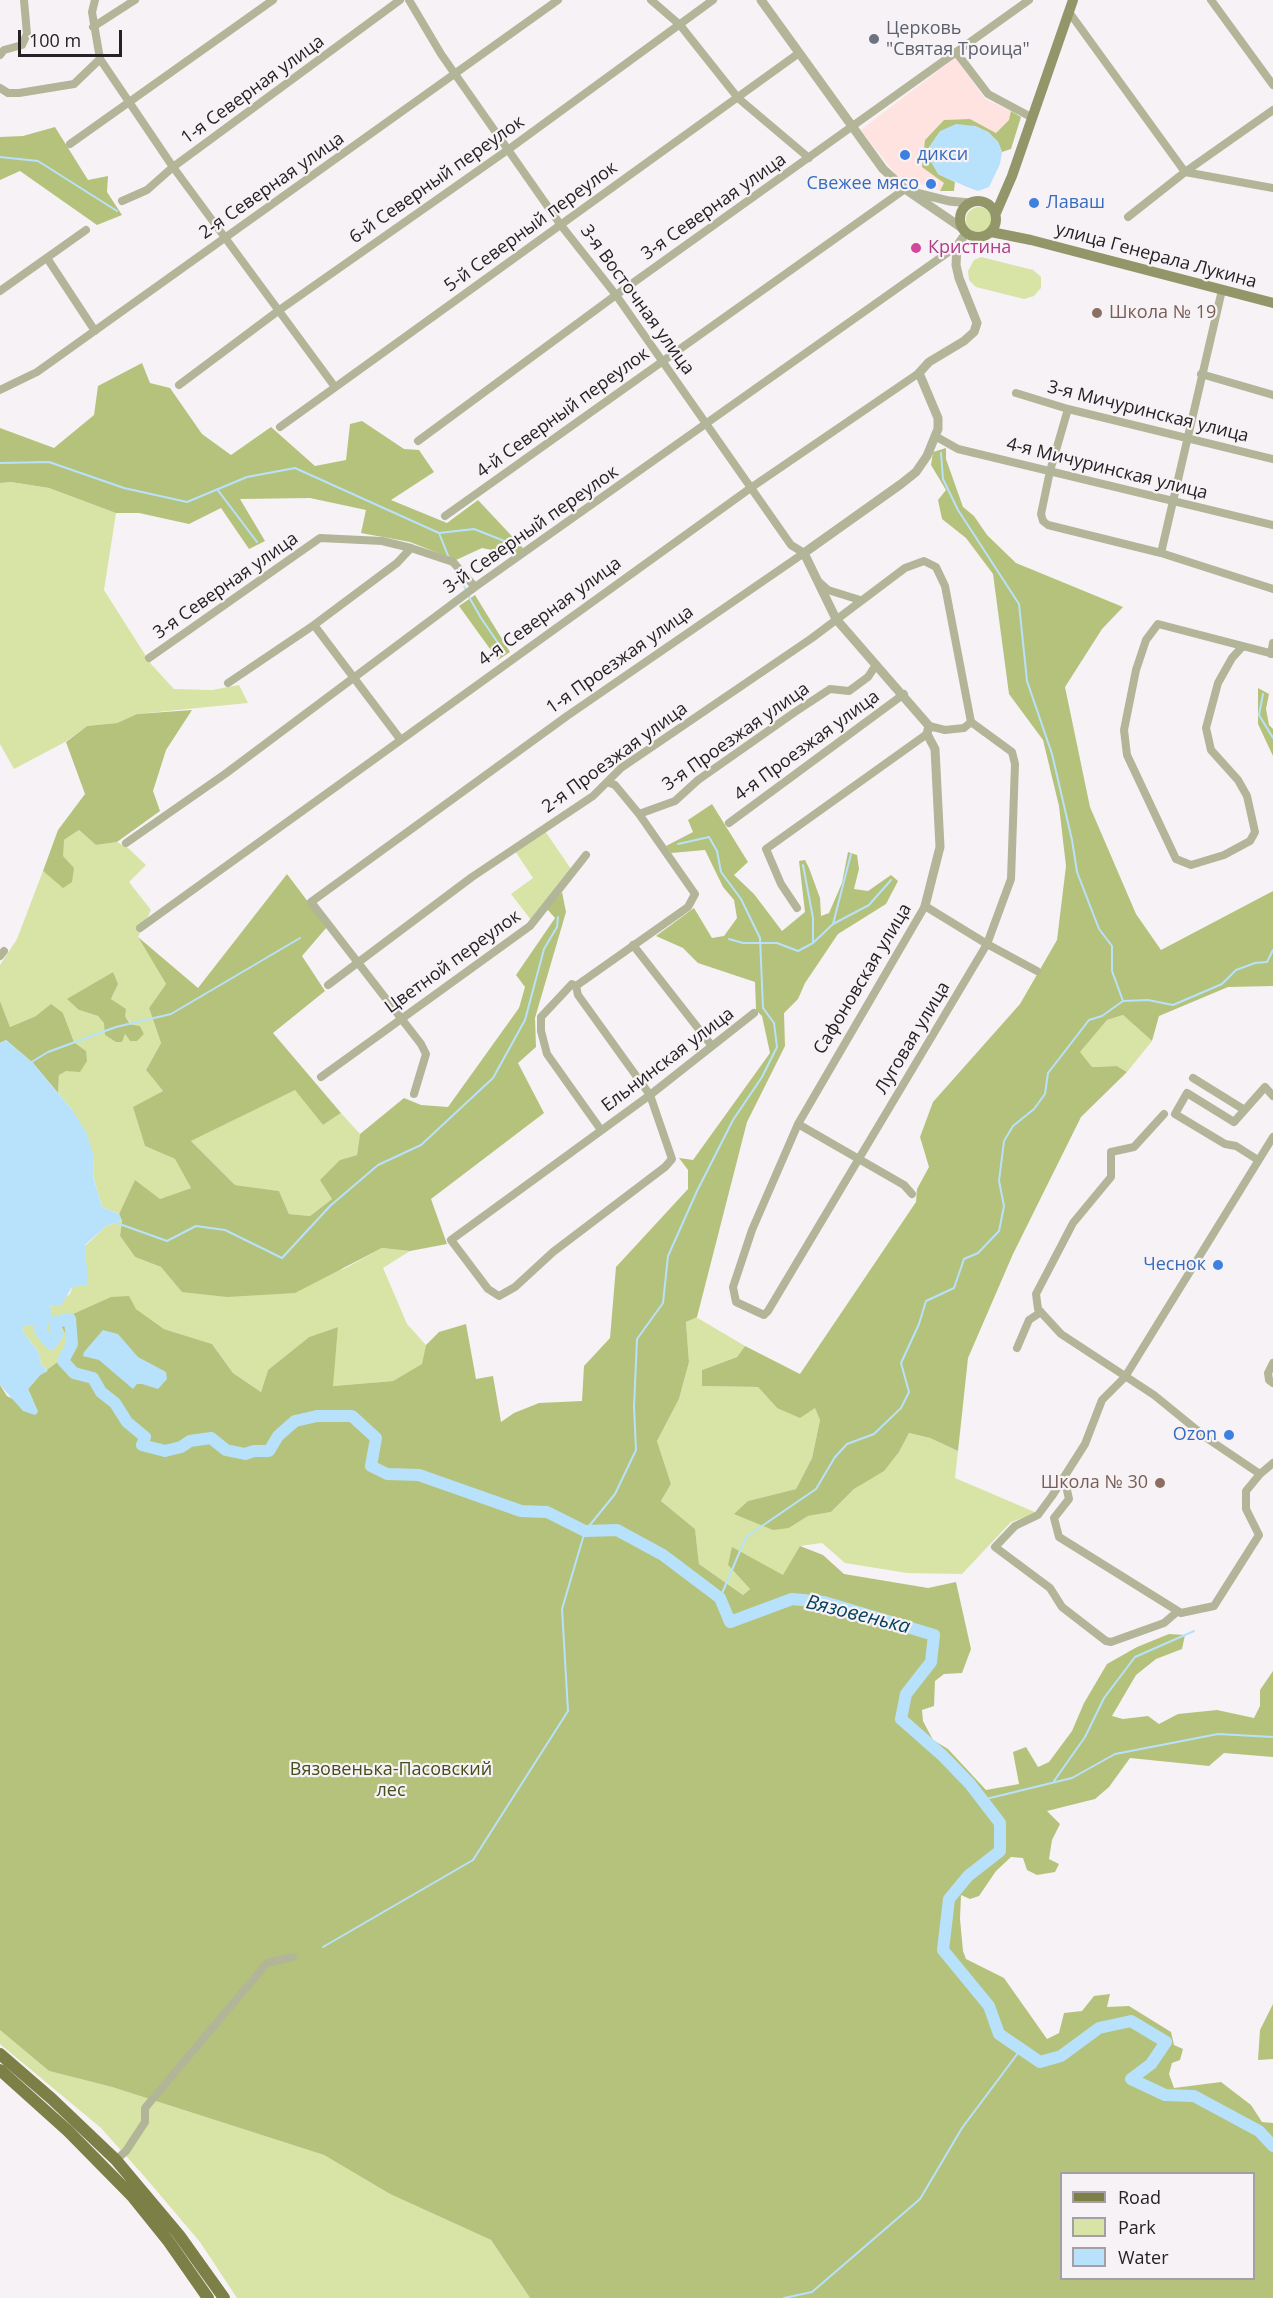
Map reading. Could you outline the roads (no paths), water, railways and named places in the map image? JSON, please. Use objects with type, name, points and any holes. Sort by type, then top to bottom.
[{"type":"main road","points":[[1005,191],[987,202],[970,203],[960,217],[964,231],[975,237],[984,237],[991,232],[1073,0]]},
{"type":"main road","points":[[987,202],[996,216]]},
{"type":"main road","name":"улица Генерала Лукина","points":[[996,216],[1011,230],[1031,240]]},
{"type":"main road","name":"улица Генерала Лукина","points":[[991,232],[1031,240],[1273,303]]},
{"type":"main road","points":[[0,2054],[116,2160],[180,2235],[224,2298]]},
{"type":"main road","points":[[0,2070],[68,2131],[132,2196],[169,2242],[208,2298]]},
{"type":"street","points":[[0,55],[4,50],[22,45],[27,34],[24,0]]},
{"type":"street","points":[[95,0],[92,12],[93,27],[100,58],[131,101],[173,167],[335,387]]},
{"type":"street","points":[[93,27],[135,0]]},
{"type":"street","points":[[70,144],[273,0]]},
{"type":"street","name":"1-я Северная улица","points":[[122,201],[147,190],[173,167],[400,0]]},
{"type":"street","name":"3-я Восточная улица","points":[[409,0],[455,75],[560,224],[616,295],[791,544],[804,553],[836,619]]},
{"type":"street","name":"2-я Северная улица","points":[[0,390],[37,372],[558,0]]},
{"type":"street","points":[[651,0],[680,25],[738,98],[809,158]]},
{"type":"street","name":"6-й Северный переулок","points":[[179,385],[278,311],[509,149],[713,0]]},
{"type":"street","points":[[761,0],[883,169],[905,189],[964,231],[957,246]]},
{"type":"street","name":"3-я Северная улица","points":[[418,441],[616,295],[852,129],[1029,0]]},
{"type":"street","points":[[1211,0],[1273,85]]},
{"type":"street","points":[[1069,12],[1185,172],[1273,188]]},
{"type":"street","points":[[956,52],[988,94],[1031,117]]},
{"type":"street","name":"5-й Северный переулок","points":[[280,426],[800,53]]},
{"type":"street","points":[[0,88],[8,93],[19,93],[74,84],[100,58]]},
{"type":"street","points":[[1128,217],[1185,172],[1273,110]]},
{"type":"street","points":[[905,189],[949,201],[970,203]]},
{"type":"street","name":"4-й Северный переулок","points":[[445,516],[905,189]]},
{"type":"street","points":[[0,291],[86,230]]},
{"type":"street","name":"4-я Северная улица","points":[[140,928],[752,487],[919,373],[929,362],[964,341],[974,332],[978,322],[958,278],[957,246]]},
{"type":"street","name":"3-й Северный переулок","points":[[126,843],[225,774],[354,675],[475,587],[957,246]]},
{"type":"street","points":[[47,258],[95,331]]},
{"type":"street","points":[[1161,553],[1222,290]]},
{"type":"street","points":[[919,373],[938,418],[935,436]]},
{"type":"street","points":[[1201,374],[1273,395]]},
{"type":"street","name":"3-я Мичуринская улица","points":[[1016,393],[1068,409],[1273,459]]},
{"type":"street","points":[[1068,409],[1050,471],[1041,514],[1042,521],[1048,525],[1161,553],[1273,589]]},
{"type":"street","name":"4-я Мичуринская улица","points":[[935,436],[958,448],[1273,525]]},
{"type":"street","name":"1-я Проезжая улица","points":[[360,962],[311,902],[564,718],[804,553],[916,472],[927,456],[935,436]]},
{"type":"street","name":"3-я Северная улица","points":[[149,658],[320,538],[382,541],[411,548]]},
{"type":"street","points":[[228,683],[314,625],[397,563],[411,548],[453,562],[475,587]]},
{"type":"street","name":"2-я Проезжая улица","points":[[328,985],[472,877],[593,796],[621,768],[793,651],[905,568],[924,561],[936,567],[945,586],[971,722]]},
{"type":"street","points":[[819,582],[828,590],[860,600]]},
{"type":"street","name":"Сафоновская улица","points":[[764,1315],[736,1302],[733,1287],[752,1230],[798,1124],[926,906],[940,847],[935,749],[928,730],[904,694],[836,619]]},
{"type":"street","points":[[1242,647],[1232,658],[1218,682],[1206,728],[1211,750],[1238,780],[1247,796],[1255,832],[1250,841],[1224,855],[1191,865],[1176,859],[1127,755],[1124,730],[1136,670],[1146,640],[1158,624],[1272,654],[1273,643]]},
{"type":"street","points":[[314,625],[354,675],[400,740]]},
{"type":"street","name":"3-я Проезжая улица","points":[[639,814],[675,801],[698,780],[830,688],[849,691],[868,677],[876,665]]},
{"type":"street","name":"4-я Проезжая улица","points":[[729,823],[904,694]]},
{"type":"street","points":[[797,908],[781,884],[766,849],[928,730],[964,728],[971,722]]},
{"type":"street","name":"Луговая улица","points":[[764,1315],[987,944],[1011,879],[1015,764],[1012,752],[971,722]]},
{"type":"street","points":[[607,782],[615,785],[639,814]]},
{"type":"street","name":"Ельнинская улица","points":[[601,1130],[547,1054],[541,1031],[541,1017],[572,984],[576,986],[688,906],[695,894],[639,814]]},
{"type":"street","name":"Цветной переулок","points":[[321,1077],[530,926],[586,855]]},
{"type":"street","points":[[926,906],[987,944],[1037,971]]},
{"type":"street","points":[[633,945],[712,1046]]},
{"type":"street","points":[[360,962],[426,1054],[414,1094]]},
{"type":"street","points":[[576,986],[578,995],[650,1095]]},
{"type":"street","name":"Ельнинская улица","points":[[650,1095],[672,1159],[665,1167],[553,1252],[515,1287],[500,1296],[488,1289],[451,1240],[650,1095],[754,1013]]},
{"type":"street","points":[[1193,1078],[1243,1109]]},
{"type":"street","points":[[1258,1160],[1236,1146],[1225,1144],[1175,1114],[1187,1093],[1234,1122],[1243,1109],[1265,1088],[1273,1096]]},
{"type":"street","points":[[1164,1114],[1134,1147],[1111,1152],[1111,1177],[1073,1222],[1036,1294],[1038,1309],[1060,1334],[1125,1377],[1260,1474]]},
{"type":"street","points":[[798,1124],[904,1185],[912,1194]]},
{"type":"street","points":[[1178,1611],[1164,1623],[1111,1642],[1106,1641],[1062,1607],[1050,1588],[995,1547],[1015,1526],[1038,1515],[1052,1496],[1085,1444],[1102,1401],[1125,1377],[1273,1137]]},
{"type":"street","points":[[1017,1348],[1029,1320],[1041,1312]]},
{"type":"street","points":[[1271,1381],[1268,1373],[1273,1363]]},
{"type":"street","points":[[1064,1477],[1069,1499],[1054,1518],[1059,1537],[1181,1613],[1214,1606],[1259,1535],[1246,1509],[1246,1491],[1273,1462]]},
{"type":"street","points":[[116,2160],[126,2151],[145,2122],[145,2108],[267,1963],[293,1957]]},
{"type":"water","points":[[956,124],[975,126],[988,132],[998,142],[1002,152],[1000,164],[989,187],[978,191],[967,187],[938,174],[931,162],[929,147],[940,131]]},
{"type":"water","points":[[6,1040],[33,1063],[73,1111],[87,1134],[94,1157],[93,1176],[102,1207],[119,1214],[122,1221],[106,1226],[85,1245],[88,1285],[72,1287],[61,1306],[50,1306],[52,1315],[46,1328],[24,1325],[22,1331],[38,1351],[41,1364],[48,1371],[40,1375],[28,1389],[38,1412],[35,1415],[23,1411],[0,1385],[0,1043]]},
{"type":"water","points":[[103,1330],[118,1334],[138,1357],[166,1372],[167,1379],[158,1389],[137,1384],[133,1389],[99,1360],[83,1356]]},
{"type":"waterway","points":[[0,157],[38,161],[117,211]]},
{"type":"waterway","points":[[941,453],[943,479],[958,510],[1019,604],[1027,681],[1052,754],[1077,872],[1099,929],[1112,946],[1112,971],[1123,1001]]},
{"type":"waterway","points":[[0,463],[49,462],[124,488],[187,502],[247,477],[295,468],[439,533],[474,529],[507,542]]},
{"type":"waterway","points":[[217,489],[257,542]]},
{"type":"waterway","points":[[439,533],[449,558]]},
{"type":"waterway","points":[[456,571],[466,590]]},
{"type":"waterway","points":[[468,595],[505,653]]},
{"type":"waterway","points":[[1263,694],[1259,715],[1273,738]]},
{"type":"waterway","points":[[323,1947],[473,1860],[568,1711],[562,1609],[585,1531],[615,1494],[636,1450],[634,1407],[637,1339],[663,1303],[668,1256],[697,1191],[733,1120],[762,1077],[777,1047],[774,1023],[763,1008],[760,938],[741,899],[721,872],[717,851],[709,837],[678,844]]},
{"type":"waterway","points":[[833,924],[851,854]]},
{"type":"waterway","points":[[729,939],[743,943],[777,943],[798,951],[813,943],[813,918],[803,865]]},
{"type":"waterway","points":[[813,943],[833,924],[869,905],[891,880]]},
{"type":"waterway","points":[[114,1222],[167,1241],[196,1226],[225,1230],[282,1258],[330,1206],[378,1165],[421,1145],[493,1078],[525,1020],[544,949],[557,927],[558,917]]},
{"type":"waterway","points":[[30,1063],[48,1052],[116,1027],[171,1014],[300,938]]},
{"type":"waterway","points":[[720,1598],[746,1537],[816,1489],[835,1457],[847,1444],[874,1434],[901,1408],[909,1392],[901,1363],[919,1324],[926,1301],[954,1288],[964,1259],[978,1253],[999,1231],[1004,1206],[999,1181],[1004,1141],[1013,1126],[1034,1109],[1045,1094],[1048,1073],[1089,1020],[1102,1016],[1123,1001],[1148,1000],[1173,1005],[1222,984],[1236,970],[1255,963],[1267,962],[1273,950]]},
{"type":"waterway","name":"Вязовенька","points":[[44,1314],[40,1331],[51,1344],[57,1335],[55,1322],[70,1319],[72,1344],[63,1361],[74,1373],[93,1378],[101,1392],[115,1403],[127,1422],[145,1437],[142,1445],[165,1451],[181,1447],[190,1441],[211,1438],[226,1450],[245,1454],[254,1451],[269,1451],[278,1436],[295,1421],[317,1416],[352,1416],[376,1438],[371,1466],[387,1474],[419,1475],[521,1511],[547,1512],[585,1531],[617,1530],[663,1555],[720,1598],[730,1622],[792,1599],[824,1602],[934,1635],[931,1662],[906,1694],[901,1719],[943,1756],[970,1784],[1000,1823],[1000,1851],[968,1876],[949,1899],[943,1950],[989,2006],[999,2034],[1040,2062],[1061,2056],[1099,2028],[1131,2021],[1166,2042],[1151,2064],[1131,2079],[1165,2095],[1194,2096],[1259,2131],[1273,2146]]},
{"type":"waterway","points":[[1054,1781],[1085,1737],[1104,1698],[1135,1657],[1194,1631]]},
{"type":"waterway","points":[[982,1800],[1072,1778],[1115,1754],[1218,1734],[1273,1737]]},
{"type":"waterway","points":[[784,2298],[812,2292],[920,2199],[962,2128],[1021,2049]]},
{"type":"place","name":"Церковь \"Святая Троица\"","points":[[874,39]]},
{"type":"place","name":"дикси","points":[[905,155]]},
{"type":"place","name":"Свежее мясо","points":[[931,184]]},
{"type":"place","name":"Лаваш","points":[[1034,203]]},
{"type":"place","name":"Кристина","points":[[916,248]]},
{"type":"place","name":"Школа № 19","points":[[1097,313]]},
{"type":"place","name":"Чеснок","points":[[1218,1265]]},
{"type":"place","name":"Ozon","points":[[1229,1435]]},
{"type":"place","name":"Школа № 30","points":[[1160,1483]]},
{"type":"park label","name":"Вязовенька-Пасовский лес","points":[[391,1780]]}]
